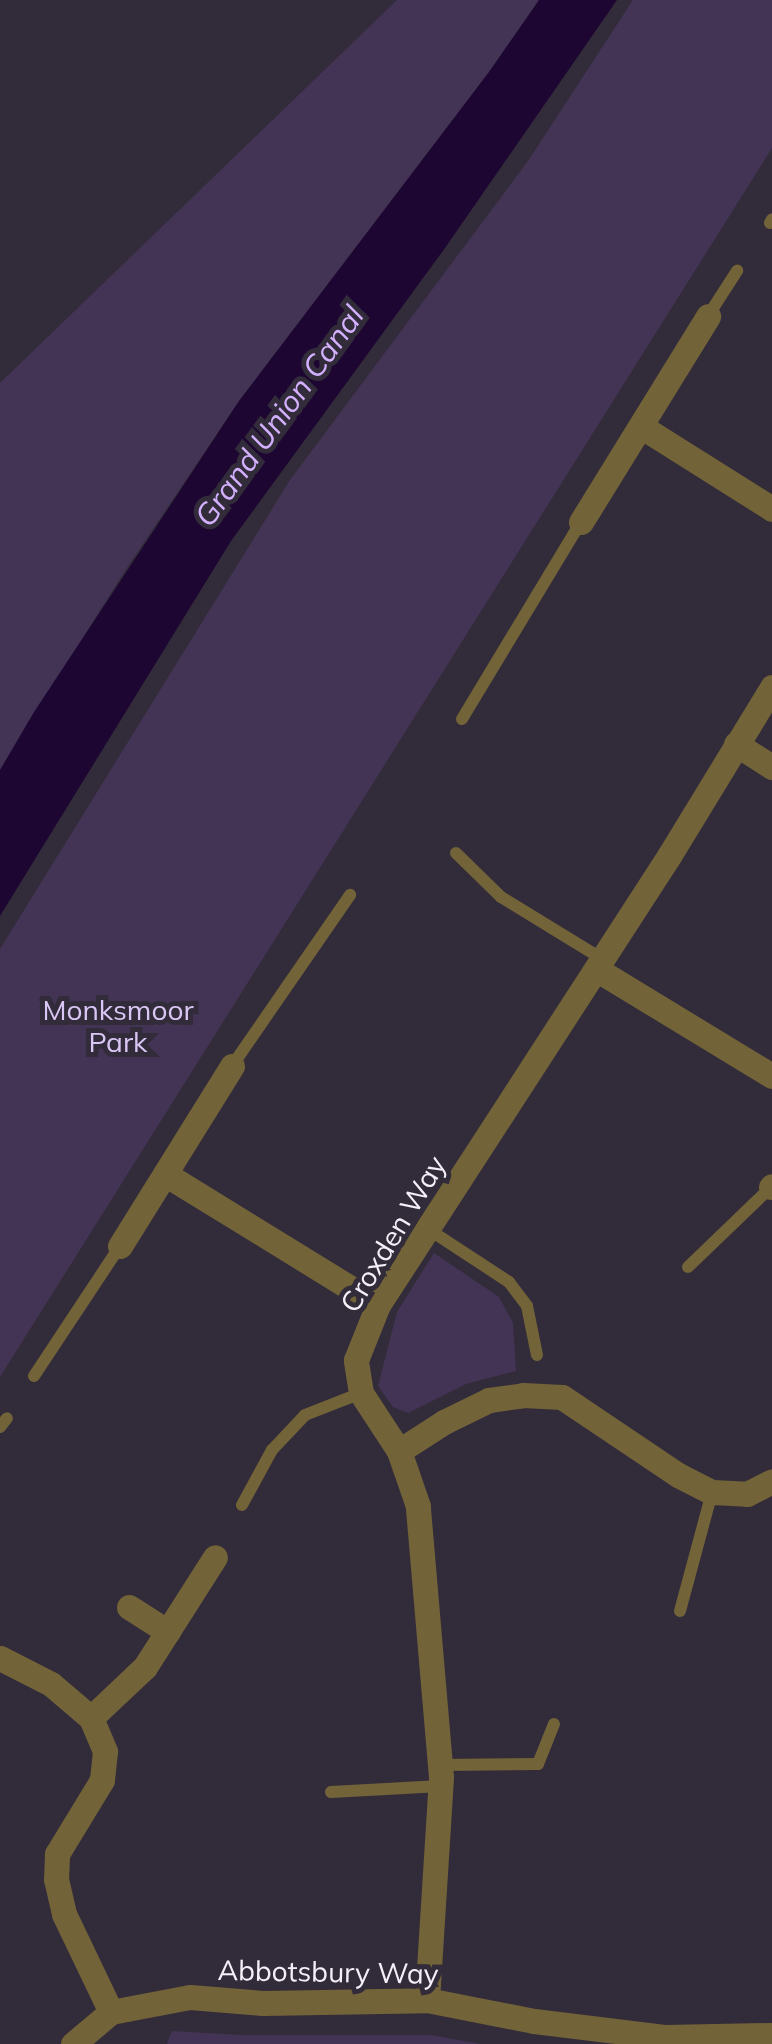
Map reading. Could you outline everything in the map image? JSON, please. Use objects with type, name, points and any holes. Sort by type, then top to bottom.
[{"type":"street","points":[[582,522],[708,316]]},
{"type":"street","points":[[642,427],[772,509]]},
{"type":"street","name":"Croxden Way","points":[[361,1394],[356,1360],[378,1304],[599,964],[772,687]]},
{"type":"street","points":[[736,744],[772,767]]},
{"type":"street","points":[[599,964],[772,1076]]},
{"type":"street","points":[[120,1246],[232,1066]]},
{"type":"street","points":[[165,1174],[378,1304]]},
{"type":"street","points":[[361,1394],[399,1451],[418,1506],[441,1776],[427,2000]]},
{"type":"street","points":[[399,1451],[444,1422],[490,1400],[523,1395],[562,1397],[678,1475],[712,1492],[746,1494],[772,1481]]},
{"type":"street","points":[[91,1718],[145,1667],[215,1557]]},
{"type":"street","points":[[129,1607],[168,1632]]},
{"type":"street","points":[[0,1658],[51,1684],[91,1718],[105,1751],[102,1780],[58,1854],[56,1879],[64,1914],[111,2012],[73,2044]]},
{"type":"street","name":"Abbotsbury Way","points":[[111,2012],[190,1998],[264,2004],[427,2000],[534,2020],[664,2037],[772,2035]]},
{"type":"lane","points":[[708,316],[738,271]]},
{"type":"lane","points":[[462,720],[582,522]]},
{"type":"lane","points":[[456,853],[501,897],[599,964]]},
{"type":"lane","points":[[232,1066],[350,895]]},
{"type":"lane","points":[[688,1267],[771,1187]]},
{"type":"lane","points":[[428,1229],[509,1282],[527,1306],[537,1354]]},
{"type":"lane","points":[[34,1376],[120,1246]]},
{"type":"lane","points":[[242,1505],[272,1450],[305,1415],[361,1394]]},
{"type":"lane","points":[[680,1612],[712,1492]]},
{"type":"lane","points":[[331,1792],[538,1764],[554,1724]]},
{"type":"green space","points":[[397,0],[539,0],[489,72],[239,401],[128,566],[0,770],[0,383]]},
{"type":"green space","name":"Monksmoor Park","points":[[633,0],[772,0],[772,148],[0,1377],[0,949],[290,480],[528,161]]},
{"type":"green space","points":[[434,1253],[499,1297],[513,1323],[516,1371],[466,1384],[408,1413],[393,1407],[378,1386],[397,1312]]},
{"type":"green space","points":[[172,2031],[431,2035],[480,2044],[167,2044]]},
{"type":"water","name":"Grand Union Canal","points":[[539,0],[617,0],[445,248],[231,541],[0,916],[0,770],[34,712],[239,401],[489,72]]}]
